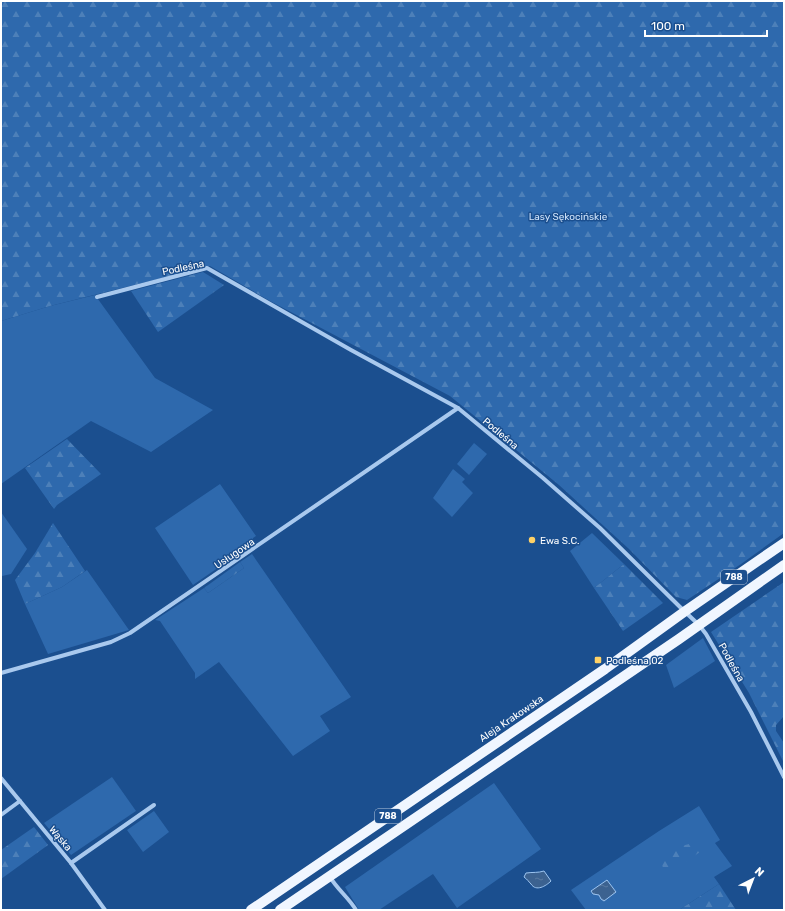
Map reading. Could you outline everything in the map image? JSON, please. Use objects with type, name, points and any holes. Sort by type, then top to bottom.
[{"type":"main road","name":"Aleja Krakowska","points":[[251,910],[605,669],[784,543]]},
{"type":"main road","name":"788","points":[[280,910],[699,625],[784,565]]},
{"type":"street","name":"Podleśna","points":[[97,297],[207,268],[350,350],[458,408],[600,528],[684,612],[699,625],[713,643],[751,712],[784,778]]},
{"type":"street","name":"Usługowa","points":[[1,673],[111,642],[130,633],[458,408]]},
{"type":"street","name":"Wąska","points":[[1,778],[71,863],[105,910]]},
{"type":"street","points":[[1,815],[20,801]]},
{"type":"street","points":[[71,863],[154,805]]},
{"type":"street","points":[[329,876],[356,910]]},
{"type":"green space","name":"Lasy Sękocińskie","points":[[1,1],[784,1],[784,533],[687,600],[676,597],[629,549],[559,485],[450,396],[270,301],[210,266],[50,306],[1,321]]},
{"type":"green space","points":[[203,272],[224,285],[158,332],[131,291]]},
{"type":"green space","points":[[95,295],[155,378],[213,410],[151,452],[91,421],[1,484],[1,321],[50,306]]},
{"type":"green space","points":[[67,439],[101,474],[57,505],[54,509],[25,468]]},
{"type":"green space","points":[[474,443],[487,454],[469,475],[457,464]]},
{"type":"green space","points":[[453,469],[465,479],[462,482],[473,493],[452,517],[433,498]]},
{"type":"green space","points":[[220,484],[256,536],[253,538],[251,545],[193,585],[155,528]]},
{"type":"green space","points":[[1,512],[27,549],[11,574],[2,576]]},
{"type":"green space","points":[[53,523],[85,571],[62,587],[25,604],[15,580],[35,553]]},
{"type":"green space","points":[[592,533],[624,564],[594,588],[570,551]]},
{"type":"green space","points":[[252,554],[351,697],[320,716],[330,731],[293,756],[219,662],[195,679],[195,673],[160,621],[155,620],[204,588],[208,593],[244,568],[240,562]]},
{"type":"green space","points":[[240,562],[244,568],[208,593],[204,588]]},
{"type":"green space","points":[[624,564],[663,603],[623,631],[594,588]]},
{"type":"green space","points":[[87,570],[129,630],[48,654],[25,604],[62,587]]},
{"type":"green space","points":[[784,582],[784,716],[776,725],[776,731],[784,743],[784,763],[749,693],[711,632]]},
{"type":"green space","points":[[703,638],[715,661],[674,688],[666,665]]},
{"type":"green space","points":[[112,777],[136,811],[71,855],[44,823]]},
{"type":"green space","points":[[494,783],[541,849],[457,908],[433,874],[379,910],[359,910],[345,887]]},
{"type":"green space","points":[[699,806],[720,840],[715,843],[732,866],[714,877],[719,884],[679,910],[586,910],[571,890]]},
{"type":"green space","points":[[154,811],[169,832],[143,852],[127,830]]},
{"type":"green space","points":[[34,827],[48,845],[1,879],[1,850]]},
{"type":"green space","points":[[689,844],[700,852],[667,874],[662,865],[665,856],[672,850]]},
{"type":"green space","points":[[719,884],[736,910],[679,910]]},
{"type":"water","points":[[544,871],[551,881],[538,888],[533,886],[524,877],[526,873]]},
{"type":"water","points":[[607,880],[616,892],[604,901],[599,895],[593,894],[591,891]]},
{"type":"place","name":"Ewa S.C.","points":[[532,540]]},
{"type":"place","name":"Podleśna 02","points":[[598,660]]}]
